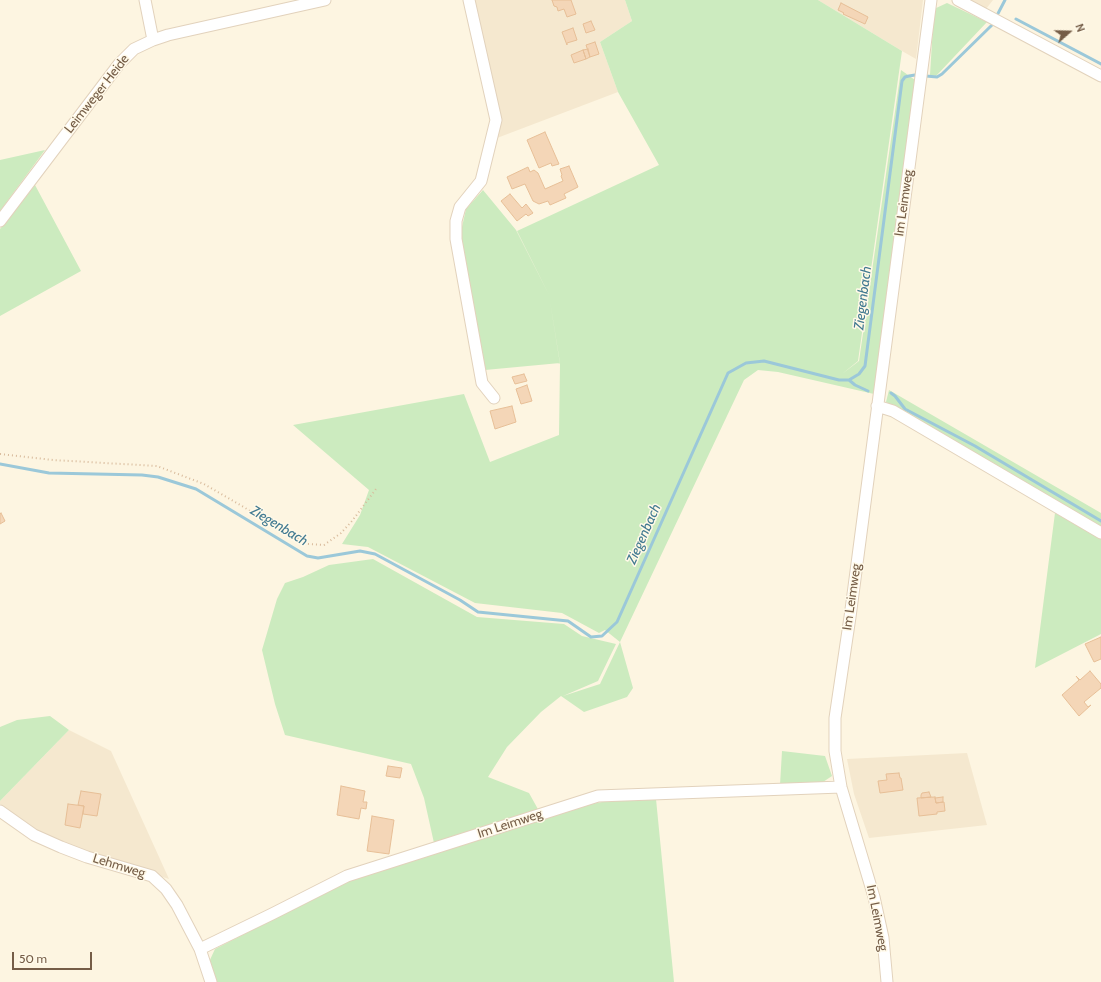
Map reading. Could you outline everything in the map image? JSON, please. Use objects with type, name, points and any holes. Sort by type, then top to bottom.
[{"type":"street","points":[[145,0],[153,40]]},
{"type":"street","name":"Leimweger Heide","points":[[0,221],[119,64],[134,49],[168,35],[325,0]]},
{"type":"street","points":[[468,0],[496,120],[481,181],[460,207],[456,221],[456,240],[482,383],[494,398]]},
{"type":"street","name":"Im Leimweg","points":[[887,982],[882,938],[874,897],[841,787],[835,750],[835,718],[850,617],[931,0]]},
{"type":"street","points":[[958,0],[1101,76]]},
{"type":"street","points":[[877,406],[893,411],[1101,533]]},
{"type":"street","name":"Im Leimweg","points":[[200,949],[347,876],[598,796],[841,787]]},
{"type":"street","name":"Lehmweg","points":[[0,811],[34,835],[62,847],[87,857],[152,876],[166,889],[177,905],[200,949],[211,982]]},
{"type":"path","points":[[0,454],[53,460],[157,466],[204,484],[307,544],[324,545],[341,533],[376,489]]},
{"type":"shaded area","points":[[472,0],[625,0],[632,21],[600,42],[618,92],[497,138]]},
{"type":"shaded area","points":[[818,0],[923,0],[916,59],[902,51]]},
{"type":"shaded area","points":[[966,0],[993,0],[986,9]]},
{"type":"shaded area","points":[[69,730],[111,751],[169,879],[82,851],[36,831],[0,804],[0,801]]},
{"type":"shaded area","points":[[967,753],[987,825],[869,838],[854,794],[847,759]]},
{"type":"green space","points":[[625,0],[818,0],[902,51],[858,361],[842,374],[859,361],[901,70],[915,80],[874,394],[778,372],[758,370],[744,380],[620,642],[605,630],[599,633],[562,613],[475,603],[368,547],[342,544],[360,515],[369,490],[293,425],[464,394],[490,462],[559,435],[560,364],[549,295],[517,231],[659,165],[618,92],[600,42],[632,21]]},
{"type":"green space","points":[[947,3],[987,22],[936,76],[930,75],[934,9]]},
{"type":"green space","points":[[45,150],[0,211],[0,160]]},
{"type":"green space","points":[[35,185],[81,271],[0,316],[0,229]]},
{"type":"green space","points":[[483,190],[516,230],[549,295],[560,363],[485,370],[460,236],[466,209]]},
{"type":"green space","points":[[889,390],[1101,513],[1101,527],[886,402]]},
{"type":"green space","points":[[1055,513],[1101,539],[1101,634],[1035,668]]},
{"type":"green space","points":[[373,559],[477,617],[564,624],[582,636],[616,644],[598,681],[563,696],[600,684],[620,642],[633,688],[627,697],[584,712],[561,696],[541,712],[507,747],[488,777],[529,793],[539,811],[434,843],[424,798],[411,764],[285,735],[275,704],[262,650],[277,599],[285,583],[303,577],[329,565]]},
{"type":"green space","points":[[50,716],[69,730],[0,801],[0,727],[17,720]]},
{"type":"green space","points":[[782,751],[825,756],[832,776],[820,784],[780,785]]},
{"type":"green space","points":[[656,799],[674,982],[216,982],[209,962],[215,949],[348,881],[578,806],[614,800]]},
{"type":"building","points":[[552,0],[571,0],[576,14],[567,17],[564,9],[558,11]]},
{"type":"building","points":[[841,3],[868,17],[865,24],[843,14],[844,13],[838,10]]},
{"type":"building","points":[[591,21],[595,30],[586,33],[583,24]]},
{"type":"building","points":[[573,28],[577,40],[567,43],[567,45],[562,32]]},
{"type":"building","points":[[595,42],[599,54],[590,57],[586,45]]},
{"type":"building","points":[[588,49],[590,57],[586,59],[583,50]]},
{"type":"building","points":[[583,50],[586,59],[574,63],[571,55]]},
{"type":"building","points":[[545,132],[559,164],[552,166],[551,163],[539,168],[527,140]]},
{"type":"building","points":[[569,166],[578,187],[564,194],[566,198],[550,205],[548,201],[539,204],[533,201],[525,184],[512,189],[507,177],[528,167],[530,172],[534,170],[538,173],[545,189],[563,181],[560,169]]},
{"type":"building","points":[[510,194],[522,208],[526,204],[533,213],[528,216],[526,214],[517,221],[501,201]]},
{"type":"building","points":[[524,374],[527,381],[515,384],[512,377]]},
{"type":"building","points":[[527,385],[532,401],[521,404],[516,389]]},
{"type":"building","points":[[512,406],[516,422],[495,429],[490,411]]},
{"type":"building","points":[[1,513],[5,521],[0,524],[0,514]]},
{"type":"building","points":[[1101,637],[1101,659],[1094,662],[1085,644]]},
{"type":"building","points":[[1090,671],[1101,684],[1101,688],[1084,702],[1088,707],[1091,705],[1079,716],[1062,695],[1079,680],[1076,676],[1080,680]]},
{"type":"building","points":[[388,766],[402,768],[400,778],[386,776]]},
{"type":"building","points":[[899,773],[903,790],[880,793],[878,781],[887,780],[886,774]]},
{"type":"building","points":[[341,786],[365,791],[363,802],[367,802],[366,809],[361,808],[359,819],[337,815]]},
{"type":"building","points":[[81,791],[101,794],[97,816],[83,814],[84,806],[78,805]]},
{"type":"building","points":[[929,792],[931,797],[921,798],[922,793]]},
{"type":"building","points":[[935,797],[936,803],[944,802],[945,811],[937,812],[937,814],[919,816],[917,798]]},
{"type":"building","points":[[943,797],[943,802],[936,803],[935,798]]},
{"type":"building","points":[[68,804],[84,806],[80,828],[65,825]]},
{"type":"building","points":[[372,816],[394,820],[389,854],[367,851]]},
{"type":"waterway","name":"Ziegenbach","points":[[0,464],[49,473],[142,475],[158,477],[196,489],[307,556],[318,558],[360,551],[375,554],[460,600],[478,612],[568,621],[591,637],[602,636],[617,622],[728,373],[746,363],[764,361],[839,380],[849,380],[859,374],[865,366],[902,81],[905,77],[909,76],[915,75],[937,77],[942,74],[992,25],[1005,0]]},
{"type":"waterway","points":[[1016,19],[1101,64]]},
{"type":"waterway","points":[[849,380],[855,385],[868,391]]},
{"type":"waterway","points":[[891,393],[905,409],[975,446],[1101,521]]}]
